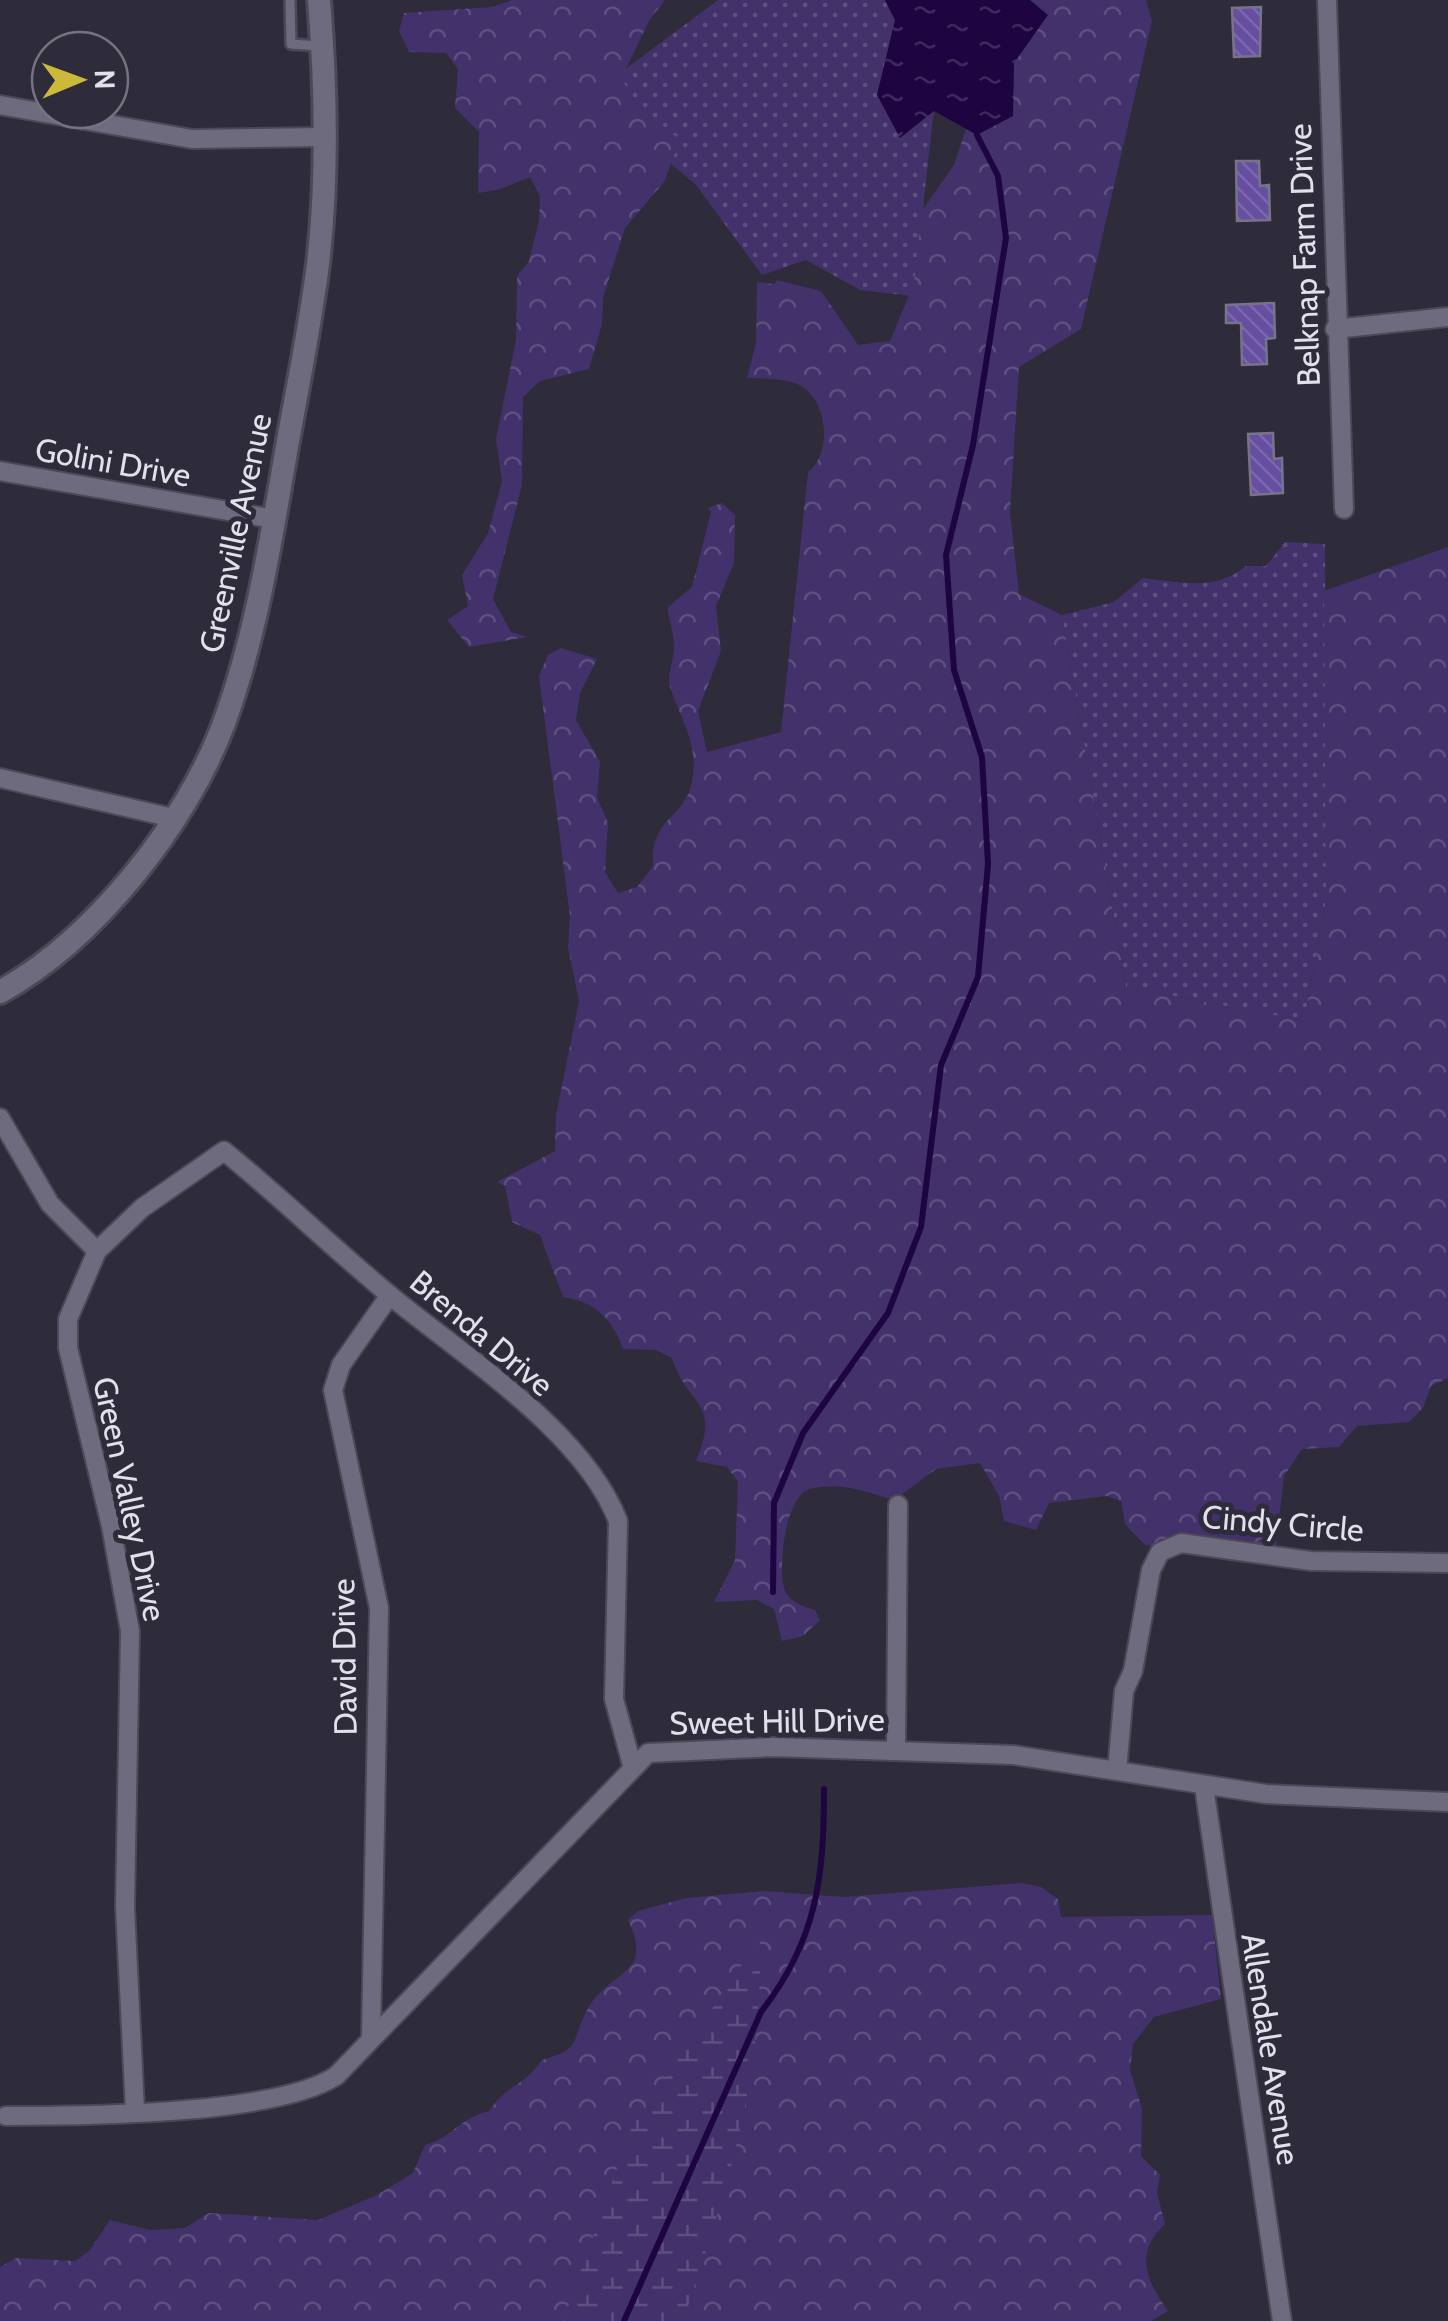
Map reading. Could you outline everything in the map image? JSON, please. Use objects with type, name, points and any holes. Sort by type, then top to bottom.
[{"type":"street","name":"Greenville Avenue","points":[[0,992],[92,921],[124,886],[173,818],[223,724],[274,519],[318,264],[324,137],[319,0]]},
{"type":"street","name":"Belknap Farm Drive","points":[[1327,0],[1344,509]]},
{"type":"street","points":[[0,105],[192,139],[324,137]]},
{"type":"street","points":[[1335,329],[1448,317]]},
{"type":"street","name":"Golini Drive","points":[[0,471],[274,519]]},
{"type":"street","points":[[0,778],[173,818]]},
{"type":"street","points":[[0,1118],[50,1204],[97,1250]]},
{"type":"street","name":"Brenda Drive","points":[[97,1250],[142,1208],[224,1151],[390,1295],[475,1361],[578,1455],[608,1495],[618,1521],[614,1699],[632,1765]]},
{"type":"street","name":"Green Valley Drive","points":[[97,1250],[68,1318],[68,1348],[115,1543],[130,1631],[125,1907],[135,2112]]},
{"type":"street","name":"David Drive","points":[[371,2038],[379,1608],[333,1390],[341,1365],[390,1295]]},
{"type":"street","points":[[896,1749],[898,1505]]},
{"type":"street","name":"Cindy Circle","points":[[1117,1771],[1124,1691],[1133,1670],[1151,1570],[1160,1552],[1181,1544],[1311,1561],[1448,1563]]},
{"type":"street","name":"Sweet Hill Drive","points":[[6,2116],[135,2112],[302,2093],[336,2076],[598,1808],[632,1765],[648,1753],[670,1749],[896,1749],[1014,1755],[1266,1794],[1448,1802]]},
{"type":"street","name":"Allendale Avenue","points":[[1204,1786],[1282,2321]]},
{"type":"lane","points":[[290,0],[291,44],[321,46]]},
{"type":"green space","points":[[512,0],[665,0],[650,19],[621,79],[641,108],[680,140],[664,182],[625,228],[603,298],[602,324],[589,369],[540,381],[523,397],[522,485],[493,599],[511,632],[527,637],[469,647],[447,620],[468,606],[462,575],[488,533],[502,481],[496,439],[516,340],[517,276],[529,261],[539,221],[540,196],[530,177],[478,193],[479,132],[455,108],[458,69],[446,53],[409,52],[399,31],[404,13],[492,7]]},
{"type":"green space","points":[[718,0],[885,0],[895,20],[877,95],[934,110],[913,296],[860,290],[806,260],[762,275],[696,185],[611,113],[608,82]]},
{"type":"green space","points":[[947,0],[1146,0],[1152,21],[1081,329],[1019,367],[1010,512],[1019,594],[1062,615],[1126,987],[1304,1021],[1326,901],[1324,591],[1448,547],[1448,1378],[1431,1386],[1423,1408],[1409,1422],[1357,1426],[1339,1447],[1302,1449],[1284,1476],[1275,1557],[1145,1545],[1125,1524],[1121,1501],[1107,1496],[1049,1503],[1036,1530],[1004,1521],[999,1496],[980,1463],[936,1469],[894,1500],[842,1487],[810,1489],[801,1494],[789,1518],[782,1578],[789,1597],[815,1610],[820,1620],[803,1636],[782,1641],[774,1609],[757,1600],[714,1602],[735,1560],[738,1482],[727,1467],[696,1461],[703,1441],[704,1415],[672,1358],[656,1350],[623,1349],[601,1313],[563,1297],[540,1235],[512,1222],[505,1186],[497,1182],[555,1151],[556,1115],[579,1001],[568,947],[570,916],[539,676],[548,655],[561,648],[597,659],[580,693],[576,720],[600,762],[597,797],[608,823],[605,872],[618,893],[637,887],[653,866],[657,836],[684,802],[693,776],[690,741],[669,685],[674,645],[668,607],[692,587],[711,512],[708,508],[722,503],[735,515],[734,563],[716,606],[721,651],[698,711],[707,752],[781,732],[808,472],[821,454],[824,429],[818,405],[803,387],[783,380],[747,378],[756,343],[757,282],[774,284],[777,280],[821,291],[858,345],[890,341],[914,283],[921,212],[954,165],[970,116]]},
{"type":"green space","points":[[1285,542],[1325,544],[1326,901],[1304,1021],[1126,987],[1062,615],[1114,602],[1143,578],[1210,582],[1246,566],[1266,566]]},
{"type":"green space","points":[[1021,1883],[1041,1887],[1058,1899],[1061,1917],[1212,1915],[1221,1999],[1154,2017],[1133,2044],[1130,2070],[1142,2109],[1141,2156],[1160,2175],[1157,2193],[1165,2224],[1149,2245],[1147,2267],[1168,2311],[1151,2321],[0,2321],[0,2267],[16,2258],[75,2261],[89,2251],[110,2220],[150,2230],[185,2228],[209,2213],[318,2220],[377,2195],[413,2173],[425,2145],[489,2111],[542,2060],[570,2048],[595,1998],[633,1963],[635,1939],[628,1920],[638,1911],[686,1898],[765,1891],[844,1897]]},
{"type":"green space","points":[[760,1938],[749,2087],[727,2179],[683,2321],[563,2321],[631,2129]]},
{"type":"water","points":[[885,0],[1030,0],[1048,15],[1014,63],[1013,116],[977,135],[934,111],[900,138],[877,95],[895,20]]},
{"type":"building","points":[[1261,7],[1260,56],[1234,57],[1232,8]]},
{"type":"building","points":[[1236,161],[1259,161],[1260,186],[1269,185],[1270,220],[1237,221]]},
{"type":"building","points":[[1274,303],[1275,338],[1266,339],[1267,364],[1242,365],[1241,323],[1226,323],[1226,305]]},
{"type":"building","points":[[1273,433],[1274,459],[1282,458],[1283,493],[1251,495],[1248,434]]},
{"type":"waterway","points":[[773,1592],[774,1503],[803,1433],[888,1313],[921,1227],[941,1065],[978,977],[988,864],[982,757],[954,670],[946,555],[973,445],[1006,238],[998,176],[977,135]]},
{"type":"waterway","points":[[624,2321],[761,2012],[780,1985],[806,1933],[819,1880],[824,1789]]}]
